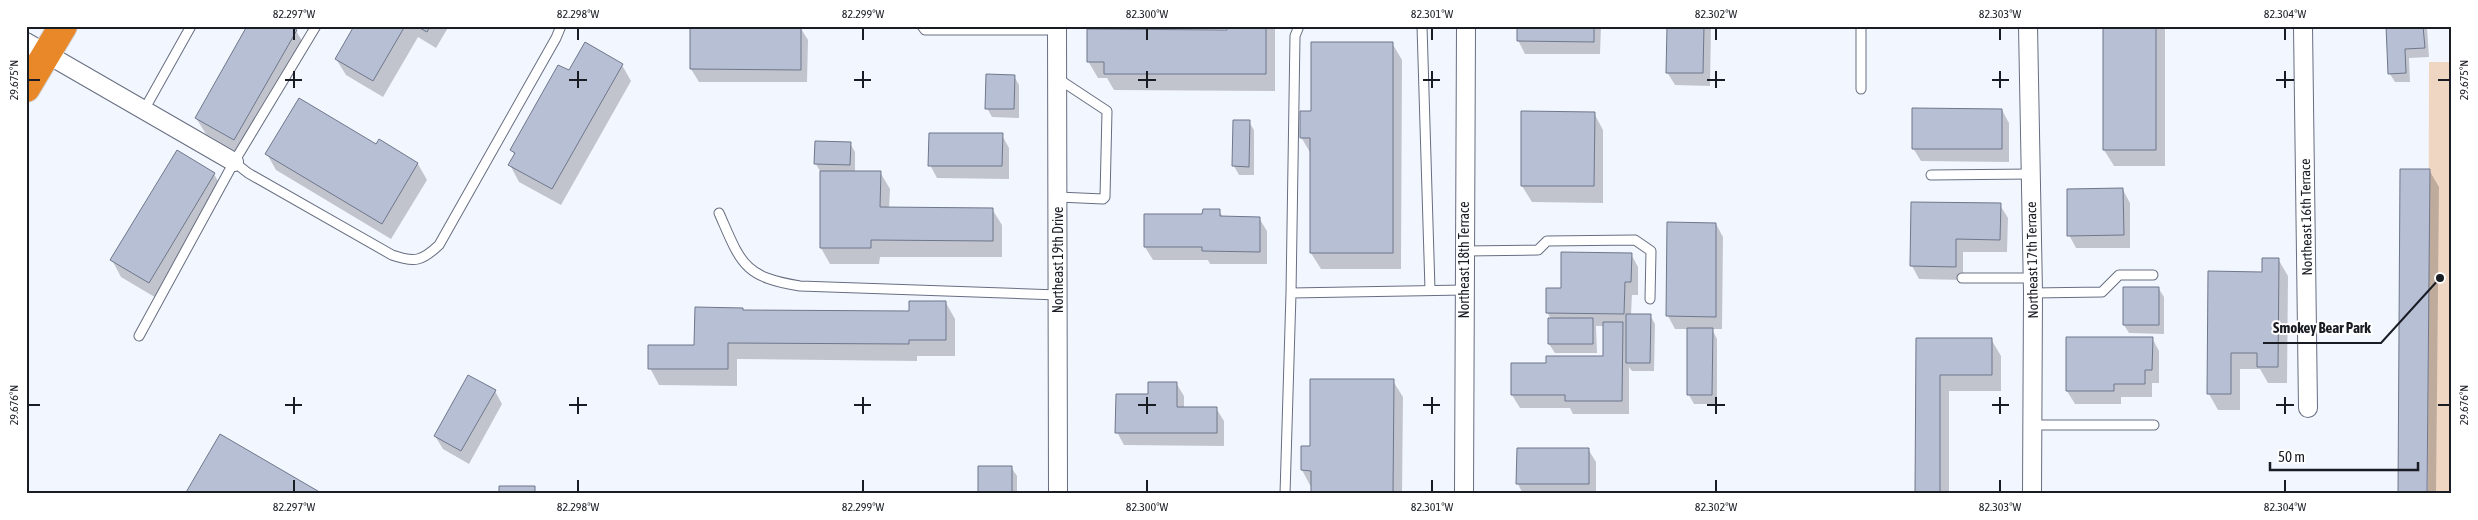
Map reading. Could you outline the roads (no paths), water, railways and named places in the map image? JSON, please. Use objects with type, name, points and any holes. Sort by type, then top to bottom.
[{"type":"highway","points":[[26,88],[36,48],[63,26]]},
{"type":"street","name":"Northeast 18th Terrace","points":[[1464,494],[1466,26]]},
{"type":"street","name":"Northeast 17th Terrace","points":[[2028,26],[2033,285],[2032,494]]},
{"type":"street","name":"Northeast 16th Terrace","points":[[2303,26],[2308,408]]},
{"type":"street","name":"Northeast 19th Drive","points":[[1057,28],[1058,494]]},
{"type":"street","points":[[36,48],[234,162]]},
{"type":"lane","points":[[144,110],[191,26]]},
{"type":"lane","points":[[139,336],[234,162],[316,26]]},
{"type":"lane","points":[[234,162],[248,173],[392,255],[407,260],[427,257],[439,245],[561,26]]},
{"type":"lane","points":[[922,26],[925,30],[1057,28]]},
{"type":"lane","points":[[1285,494],[1291,293],[1295,36],[1299,26]]},
{"type":"lane","points":[[1422,26],[1430,290]]},
{"type":"lane","points":[[1860,89],[1861,26]]},
{"type":"lane","points":[[1057,78],[1108,110],[1105,196],[1103,199],[1058,197]]},
{"type":"lane","points":[[1931,175],[2031,174]]},
{"type":"lane","points":[[719,214],[738,258],[758,275],[777,282],[800,286],[1058,294]]},
{"type":"lane","points":[[1464,251],[1538,250],[1547,241],[1636,240],[1651,251],[1650,300]]},
{"type":"lane","points":[[1962,278],[2102,292],[2119,275],[2153,275]]},
{"type":"lane","points":[[1291,293],[1464,290]]},
{"type":"lane","points":[[2032,425],[2154,425]]},
{"type":"place","name":"Smokey Bear Park","points":[[2440,278]]}]
